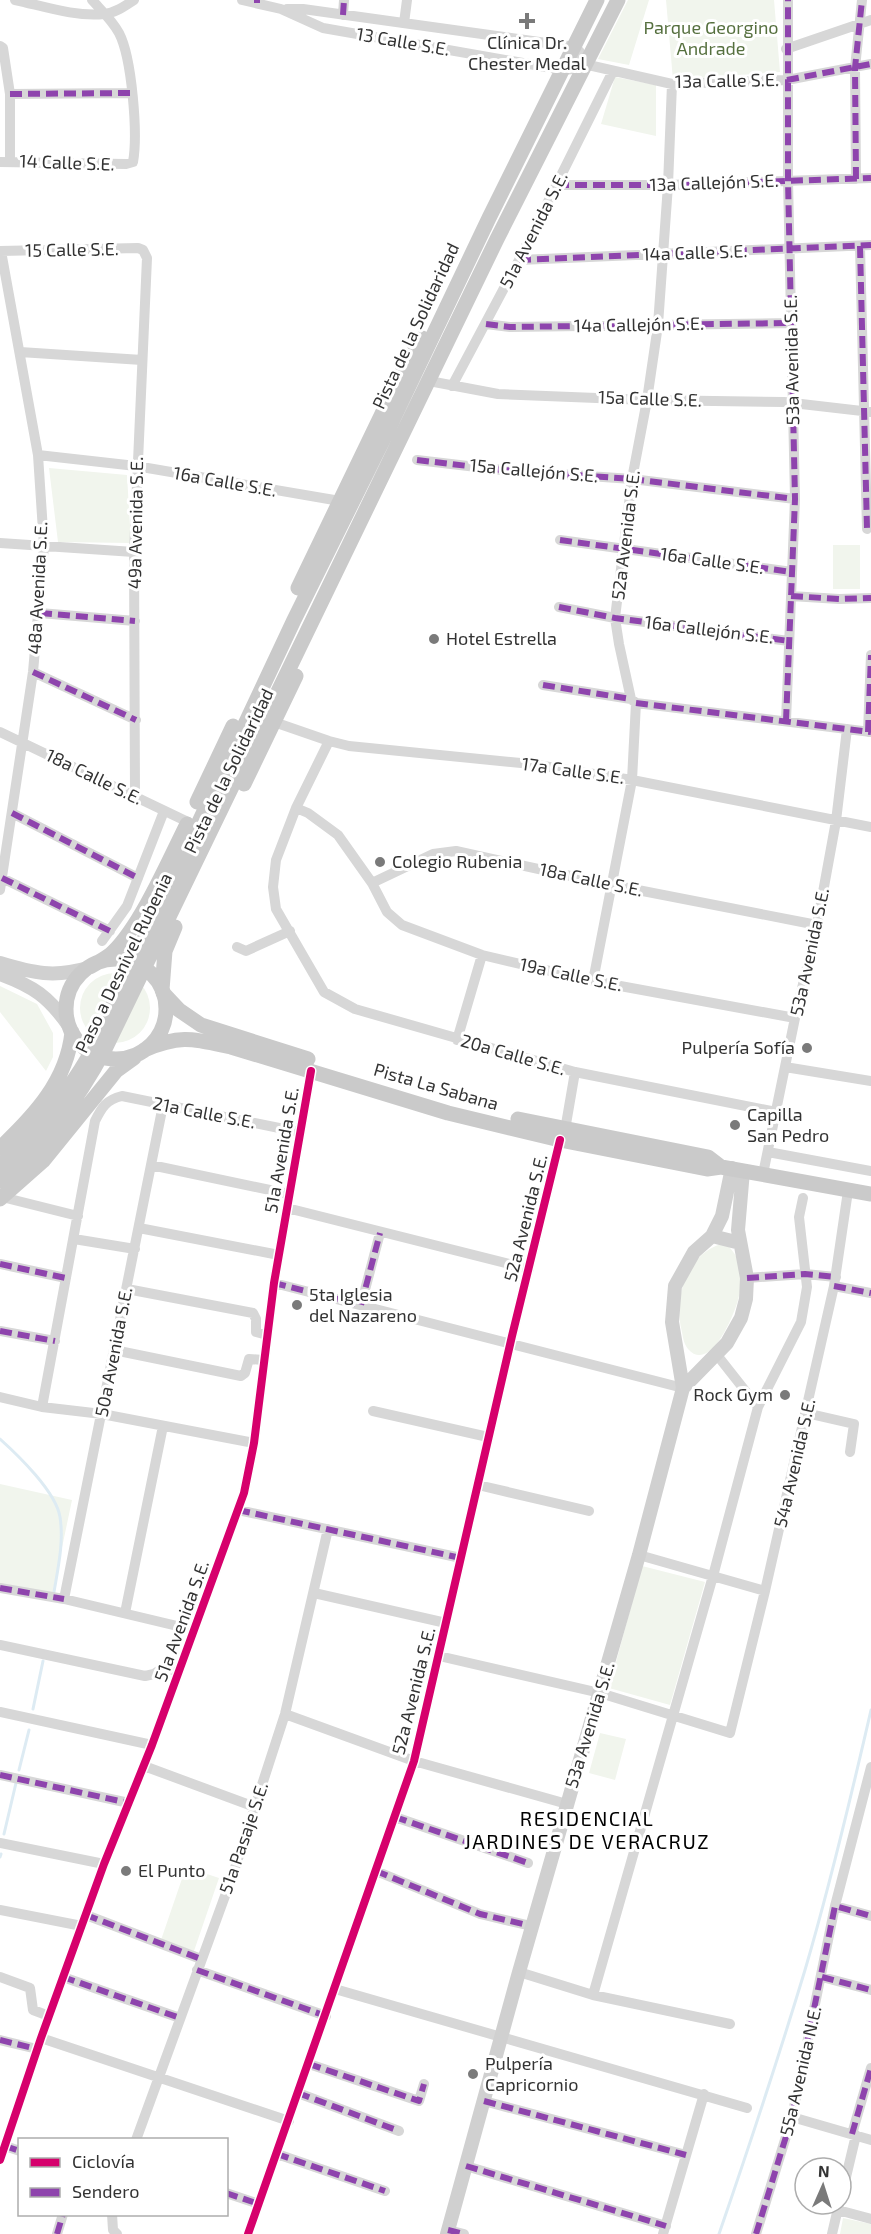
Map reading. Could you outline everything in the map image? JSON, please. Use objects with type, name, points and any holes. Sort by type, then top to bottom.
[{"type":"main road","name":"Pista de la Solidaridad","points":[[278,673],[440,318],[597,0]]},
{"type":"main road","name":"Pista de la Solidaridad","points":[[278,673],[416,407],[496,239],[618,0]]},
{"type":"main road","name":"Pista de la Solidaridad","points":[[89,968],[110,955],[137,920],[188,822],[412,353],[440,318]]},
{"type":"main road","name":"Pista de la Solidaridad","points":[[163,992],[163,965],[169,940],[400,458],[416,407]]},
{"type":"main road","name":"Paso a Desnivel Rubenia","points":[[0,1166],[43,1123],[73,1083],[89,1056],[278,673]]},
{"type":"main road","name":"Paso a Desnivel Rubenia","points":[[0,1181],[26,1157],[58,1121],[95,1068],[278,673]]},
{"type":"main road","points":[[0,1148],[46,1099],[64,1066],[70,1046],[70,1029],[66,1010],[69,994],[76,980],[89,968],[109,960],[134,963],[151,974],[163,992],[166,1011],[157,1038],[116,1071],[43,1161],[1,1198]]},
{"type":"main road","name":"Pista La Sabana","points":[[163,992],[179,1010],[201,1025],[449,1104],[562,1135]]},
{"type":"main road","points":[[70,1029],[87,1050],[104,1058],[123,1058],[143,1051]]},
{"type":"main road","name":"Pista La Sabana","points":[[143,1051],[170,1041],[196,1039],[448,1113],[562,1135],[706,1168],[732,1169],[871,1194]]},
{"type":"street","points":[[15,0],[84,14],[105,14],[121,9],[134,0]]},
{"type":"street","points":[[10,94],[132,93],[125,48],[119,32],[92,0]]},
{"type":"street","name":"13 Calle S.E.","points":[[242,0],[281,9],[323,27],[563,70]]},
{"type":"street","points":[[343,15],[344,0]]},
{"type":"street","points":[[404,23],[407,0]]},
{"type":"street","name":"53a Avenida S.E.","points":[[786,721],[795,499],[786,49],[788,0]]},
{"type":"street","points":[[856,179],[855,68],[862,0]]},
{"type":"street","name":"13 Calle S.E.","points":[[281,9],[303,9],[575,47]]},
{"type":"street","points":[[786,49],[871,20]]},
{"type":"street","points":[[474,54],[478,33]]},
{"type":"street","points":[[0,46],[3,48],[10,94],[5,162]]},
{"type":"street","points":[[563,70],[584,64],[580,52],[575,47]]},
{"type":"street","name":"13a Calle S.E.","points":[[584,64],[672,84],[787,80],[871,64]]},
{"type":"street","name":"51a Avenida S.E.","points":[[452,386],[557,186],[613,71]]},
{"type":"street","name":"52a Avenida S.E.","points":[[593,981],[632,780],[634,701],[619,644],[615,618],[632,479],[658,325],[661,254],[668,184],[672,84]]},
{"type":"street","name":"14 Calle S.E.","points":[[5,162],[126,165],[133,162],[132,93]]},
{"type":"street","name":"13a Callejón S.E.","points":[[557,186],[871,178]]},
{"type":"street","points":[[866,245],[867,529]]},
{"type":"street","name":"14a Calle S.E.","points":[[519,260],[866,245]]},
{"type":"street","name":"15 Calle S.E.","points":[[1,251],[138,248],[143,250]]},
{"type":"street","name":"49a Avenida S.E.","points":[[135,797],[134,552],[136,466],[147,258],[143,250]]},
{"type":"street","name":"48a Avenida S.E.","points":[[0,890],[24,744],[40,613],[44,546],[38,455],[1,251]]},
{"type":"street","name":"14a Callejón S.E.","points":[[486,324],[510,327],[791,323]]},
{"type":"street","points":[[20,352],[142,360]]},
{"type":"street","name":"15a Calle S.E.","points":[[429,381],[498,394],[793,403],[868,412]]},
{"type":"street","name":"16a Calle S.E.","points":[[38,455],[136,466],[340,501]]},
{"type":"street","name":"15a Callejón S.E.","points":[[417,460],[502,470],[632,479],[795,499]]},
{"type":"street","name":"16a Calle S.E.","points":[[560,540],[792,572]]},
{"type":"street","points":[[0,543],[134,552]]},
{"type":"street","points":[[791,596],[871,598]]},
{"type":"street","name":"16a Callejón S.E.","points":[[559,608],[615,618],[789,640]]},
{"type":"street","points":[[40,613],[135,621]]},
{"type":"street","points":[[543,685],[634,701],[870,732],[871,655]]},
{"type":"street","points":[[33,672],[136,720]]},
{"type":"street","name":"17a Calle S.E.","points":[[274,722],[329,741],[417,754],[531,764],[632,780],[871,827]]},
{"type":"street","name":"53a Avenida S.E.","points":[[763,1174],[795,1018],[818,925],[836,821],[847,729]]},
{"type":"street","name":"18a Calle S.E.","points":[[0,732],[188,822]]},
{"type":"street","points":[[237,947],[246,951],[290,931],[276,909],[273,887],[276,860],[296,808],[329,741]]},
{"type":"street","points":[[296,808],[308,813],[338,836],[372,884]]},
{"type":"street","points":[[102,941],[127,906],[164,811]]},
{"type":"street","points":[[12,813],[138,878]]},
{"type":"street","name":"18a Calle S.E.","points":[[372,884],[433,854],[456,851],[612,885],[818,925]]},
{"type":"street","points":[[2,878],[111,931]]},
{"type":"street","name":"19a Calle S.E.","points":[[372,884],[387,912],[402,925],[482,955],[593,981],[795,1018]]},
{"type":"street","name":"20a Calle S.E.","points":[[290,931],[324,992],[355,1009],[575,1072],[776,1112]]},
{"type":"street","points":[[457,1040],[482,955]]},
{"type":"street","points":[[0,963],[25,971],[48,974],[64,974],[89,968]]},
{"type":"street","points":[[0,974],[24,983],[44,995],[54,1005],[70,1029]]},
{"type":"street","points":[[785,1067],[871,1082]]},
{"type":"street","name":"51a Avenida S.E.","points":[[0,2160],[63,1977],[104,1864],[153,1745],[238,1510],[249,1472],[274,1283],[311,1071]]},
{"type":"street","name":"52a Avenida S.E.","points":[[248,2234],[414,1761],[575,1072]]},
{"type":"street","name":"21a Calle S.E.","points":[[78,1216],[95,1121],[102,1107],[110,1099],[122,1096],[299,1132]]},
{"type":"street","name":"50a Avenida S.E.","points":[[64,1599],[164,1105]]},
{"type":"street","points":[[768,1152],[871,1172]]},
{"type":"street","points":[[151,1165],[289,1194]]},
{"type":"street","name":"53a Avenida S.E.","points":[[447,2232],[639,1555],[683,1388],[672,1322],[675,1286],[694,1252],[712,1236],[722,1216],[732,1169]]},
{"type":"street","name":"53a Avenida S.E.","points":[[683,1388],[727,1343],[741,1318],[746,1299],[747,1278],[740,1242],[732,1169]]},
{"type":"street","name":"54a Avenida S.E.","points":[[673,1716],[730,1733],[765,1591],[835,1281],[848,1191]]},
{"type":"street","points":[[1,1198],[78,1216],[42,1407]]},
{"type":"street","points":[[593,1995],[759,1407],[801,1322],[806,1297],[799,1216],[803,1198]]},
{"type":"street","points":[[287,1208],[529,1269]]},
{"type":"street","points":[[139,1228],[279,1255]]},
{"type":"street","points":[[361,1305],[380,1233]]},
{"type":"street","points":[[712,1236],[740,1242]]},
{"type":"street","points":[[74,1239],[135,1249]]},
{"type":"street","points":[[0,1264],[66,1278]]},
{"type":"street","points":[[747,1278],[805,1274],[871,1293]]},
{"type":"street","points":[[274,1283],[683,1388]]},
{"type":"street","points":[[127,1289],[253,1313],[256,1318],[256,1332],[267,1335]]},
{"type":"street","points":[[0,1331],[55,1341]]},
{"type":"street","points":[[114,1350],[241,1376],[244,1375],[249,1359],[263,1360]]},
{"type":"street","points":[[677,1355],[695,1364],[705,1365]]},
{"type":"street","points":[[717,1355],[759,1407]]},
{"type":"street","points":[[0,1397],[42,1407],[102,1414],[254,1443]]},
{"type":"street","points":[[373,1411],[488,1437]]},
{"type":"street","points":[[806,1413],[854,1424],[850,1452]]},
{"type":"street","points":[[124,1613],[163,1426]]},
{"type":"street","points":[[478,1485],[589,1511]]},
{"type":"street","points":[[238,1510],[461,1558]]},
{"type":"street","name":"51a Pasaje S.E.","points":[[136,2138],[233,1874],[285,1714],[328,1529]]},
{"type":"street","points":[[639,1555],[765,1591]]},
{"type":"street","points":[[0,1588],[64,1599],[194,1630]]},
{"type":"street","points":[[314,1593],[446,1623]]},
{"type":"street","points":[[0,1646],[145,1676],[154,1674],[163,1668],[179,1671]]},
{"type":"street","points":[[439,1656],[600,1693],[673,1716]]},
{"type":"street","points":[[0,1712],[153,1745]]},
{"type":"street","points":[[285,1714],[414,1761],[567,1804]]},
{"type":"street","points":[[144,1766],[255,1807]]},
{"type":"street","points":[[871,1767],[836,1906],[871,1916]]},
{"type":"street","points":[[0,1775],[129,1803]]},
{"type":"street","points":[[395,1817],[528,1863]]},
{"type":"street","points":[[0,1843],[104,1864]]},
{"type":"street","points":[[376,1871],[480,1914],[526,1924]]},
{"type":"street","name":"55a Avenida N.E.","points":[[756,2234],[792,2117],[836,1906]]},
{"type":"street","points":[[0,1910],[84,1921],[201,1959]]},
{"type":"street","points":[[197,1970],[326,2016]]},
{"type":"street","points":[[519,1972],[593,1995],[730,2024]]},
{"type":"street","points":[[0,1977],[30,1988],[33,2010],[49,2016]]},
{"type":"street","points":[[63,1977],[180,2018]]},
{"type":"street","points":[[822,1977],[871,1990]]},
{"type":"street","points":[[335,1989],[747,2108]]},
{"type":"street","points":[[41,2038],[289,2121]]},
{"type":"street","points":[[0,2040],[37,2049]]},
{"type":"street","points":[[309,2064],[419,2101],[424,2084]]},
{"type":"street","points":[[850,2156],[871,2068]]},
{"type":"street","points":[[298,2093],[399,2131]]},
{"type":"street","points":[[466,2166],[664,2230],[704,2094]]},
{"type":"street","points":[[484,2101],[686,2156]]},
{"type":"street","points":[[792,2117],[871,2140]]},
{"type":"street","points":[[5,2146],[18,2150]]},
{"type":"street","points":[[277,2154],[385,2191]]},
{"type":"street","points":[[228,2194],[259,2204]]},
{"type":"street","points":[[853,2212],[871,2219]]},
{"type":"street","points":[[57,2234],[62,2216]]},
{"type":"street","points":[[112,2216],[113,2230],[117,2234]]},
{"type":"street","points":[[832,2234],[837,2216]]},
{"type":"street","points":[[447,2232],[464,2234]]},
{"type":"green space","points":[[628,0],[649,0],[629,65],[598,59]]},
{"type":"green space","name":"Parque Georgino Andrade","points":[[666,0],[774,0],[780,72],[673,80]]},
{"type":"green space","points":[[615,77],[656,85],[656,136],[601,124]]},
{"type":"green space","points":[[49,468],[127,475],[131,543],[58,542]]},
{"type":"green space","points":[[833,545],[860,545],[860,589],[833,589]]},
{"type":"green space","points":[[108,973],[122,973],[135,978],[145,988],[150,1008],[145,1028],[135,1038],[122,1043],[108,1043],[95,1038],[85,1028],[80,1015],[80,1001],[85,988],[95,978]]},
{"type":"green space","points":[[0,986],[37,1004],[53,1033],[53,1057],[46,1071],[0,1012]]},
{"type":"green space","points":[[721,1244],[727,1245],[739,1264],[740,1293],[732,1318],[720,1339],[705,1354],[696,1355],[688,1349],[683,1339],[679,1306],[681,1293],[691,1268],[699,1258]]},
{"type":"green space","points":[[0,1484],[72,1500],[51,1600],[0,1591]]},
{"type":"green space","points":[[642,1566],[705,1582],[670,1705],[609,1688]]},
{"type":"green space","points":[[600,1733],[626,1739],[615,1780],[589,1773]]},
{"type":"green space","points":[[186,1867],[219,1878],[194,1951],[161,1940]]},
{"type":"green space","points":[[843,2218],[871,2224],[871,2234],[840,2234]]},
{"type":"waterway","points":[[0,1439],[36,1475],[57,1507],[61,1536],[54,1592]]},
{"type":"waterway","points":[[33,1709],[43,1661]]},
{"type":"waterway","points":[[719,2234],[805,1970],[840,1841],[871,1710]]},
{"type":"waterway","points":[[19,1770],[29,1730]]},
{"type":"waterway","points":[[4,1834],[16,1783]]},
{"type":"marked path","points":[[343,15],[344,0]]},
{"type":"marked path","points":[[786,721],[795,499],[788,180],[788,0]]},
{"type":"marked path","points":[[856,179],[855,68],[862,0]]},
{"type":"marked path","points":[[787,80],[871,64]]},
{"type":"marked path","points":[[10,94],[132,93]]},
{"type":"marked path","points":[[557,185],[668,185],[871,178]]},
{"type":"marked path","points":[[519,260],[871,245]]},
{"type":"marked path","points":[[860,246],[867,529]]},
{"type":"marked path","points":[[486,324],[510,327],[791,323]]},
{"type":"marked path","points":[[417,460],[502,470],[632,479],[795,499]]},
{"type":"marked path","points":[[560,540],[792,572]]},
{"type":"marked path","points":[[791,596],[871,598]]},
{"type":"marked path","points":[[559,607],[615,618],[789,641]]},
{"type":"marked path","points":[[40,613],[135,621]]},
{"type":"marked path","points":[[868,732],[871,655]]},
{"type":"marked path","points":[[33,672],[136,720]]},
{"type":"marked path","points":[[543,685],[631,699]]},
{"type":"marked path","points":[[636,703],[871,732]]},
{"type":"marked path","points":[[12,813],[138,878]]},
{"type":"marked path","points":[[2,878],[110,931]]},
{"type":"marked path","points":[[274,1283],[361,1305],[380,1233]]},
{"type":"marked path","points":[[0,1264],[66,1278]]},
{"type":"marked path","points":[[747,1278],[805,1274],[836,1277]]},
{"type":"marked path","points":[[834,1286],[871,1293]]},
{"type":"marked path","points":[[0,1331],[55,1341]]},
{"type":"marked path","points":[[238,1510],[461,1558]]},
{"type":"marked path","points":[[0,1588],[64,1599]]},
{"type":"marked path","points":[[0,1775],[129,1803]]},
{"type":"marked path","points":[[395,1817],[528,1863]]},
{"type":"marked path","points":[[376,1871],[480,1914],[527,1925]]},
{"type":"marked path","points":[[756,2234],[792,2117],[835,1906],[871,1916]]},
{"type":"marked path","points":[[86,1915],[201,1959]]},
{"type":"marked path","points":[[197,1970],[326,2016]]},
{"type":"marked path","points":[[63,1977],[180,2018]]},
{"type":"marked path","points":[[822,1977],[871,1990]]},
{"type":"marked path","points":[[0,2040],[37,2049]]},
{"type":"marked path","points":[[309,2064],[419,2101],[424,2084]]},
{"type":"marked path","points":[[852,2134],[871,2068]]},
{"type":"marked path","points":[[298,2093],[399,2131]]},
{"type":"marked path","points":[[484,2101],[686,2155]]},
{"type":"marked path","points":[[5,2146],[18,2150]]},
{"type":"marked path","points":[[277,2154],[385,2191]]},
{"type":"marked path","points":[[466,2166],[666,2226]]},
{"type":"marked path","points":[[228,2194],[259,2204]]},
{"type":"marked path","points":[[57,2234],[62,2216]]},
{"type":"marked path","points":[[448,2230],[464,2234]]},
{"type":"cycle path","points":[[0,2160],[104,1864],[152,1745],[244,1493],[254,1443],[274,1283],[311,1071]]},
{"type":"cycle path","points":[[248,2234],[414,1761],[512,1336],[560,1140]]},
{"type":"place","name":"Clínica Dr. Chester Medal","points":[[527,21]]},
{"type":"place","name":"Hotel Estrella","points":[[434,639]]},
{"type":"place","name":"Colegio Rubenia","points":[[380,862]]},
{"type":"place","name":"Pulpería Sofía","points":[[807,1048]]},
{"type":"place","name":"Capilla San Pedro","points":[[735,1125]]},
{"type":"place","name":"5ta Iglesia del Nazareno","points":[[297,1305]]},
{"type":"place","name":"Rock Gym","points":[[785,1395]]},
{"type":"place","name":"El Punto","points":[[126,1871]]},
{"type":"place","name":"Pulpería Capricornio","points":[[473,2074]]},
{"type":"district","name":"RESIDENCIAL JARDINES DE VERACRUZ","points":[[587,1830]]}]
